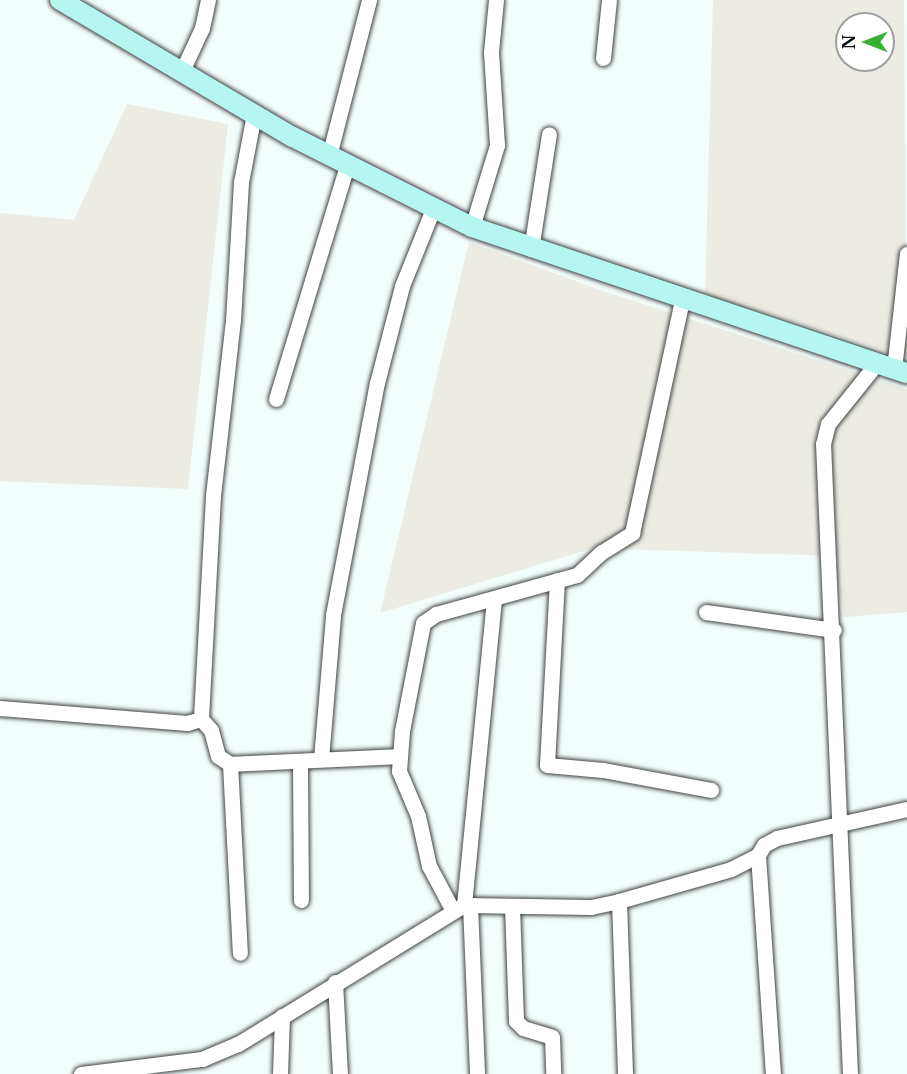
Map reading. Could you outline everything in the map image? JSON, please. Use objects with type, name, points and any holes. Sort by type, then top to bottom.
[{"type":"street","points":[[60,0],[329,156],[472,228],[892,369]]},
{"type":"street","points":[[182,71],[202,28],[208,0]]},
{"type":"street","points":[[329,156],[369,0]]},
{"type":"street","points":[[472,228],[496,146],[491,52],[496,0]]},
{"type":"street","points":[[603,58],[609,0]]},
{"type":"street","points":[[254,114],[241,182],[233,320],[213,496],[201,719],[211,730],[218,756],[230,764],[300,763],[321,759],[399,756]]},
{"type":"street","points":[[531,249],[549,134]]},
{"type":"street","points":[[276,399],[347,165]]},
{"type":"street","points":[[321,759],[333,615],[377,383],[402,286],[433,209]]},
{"type":"street","points":[[850,1074],[834,630],[823,444],[828,423],[892,369],[907,254]]},
{"type":"street","points":[[462,906],[429,866],[418,816],[399,771],[399,756],[423,623],[429,616],[584,572],[602,552],[632,533],[682,299]]},
{"type":"street","points":[[557,580],[547,765],[603,770],[711,790]]},
{"type":"street","points":[[477,1074],[462,906],[494,598]]},
{"type":"street","points":[[706,612],[834,630]]},
{"type":"street","points":[[0,708],[187,723],[201,719]]},
{"type":"street","points":[[300,763],[301,900]]},
{"type":"street","points":[[230,764],[240,953]]},
{"type":"street","points":[[81,1074],[202,1059],[238,1044],[335,982],[462,906],[591,906],[620,901],[731,869],[758,855],[764,845],[777,838],[840,822],[907,809],[907,819]]},
{"type":"street","points":[[758,855],[773,1074]]},
{"type":"street","points":[[620,901],[625,1074]]},
{"type":"street","points":[[512,906],[516,1021],[523,1028],[552,1036],[553,1074]]},
{"type":"street","points":[[335,982],[340,1074]]},
{"type":"street","points":[[280,1074],[282,1016]]},
{"type":"shaded area","points":[[713,0],[904,0],[907,358],[705,294]]},
{"type":"shaded area","points":[[127,104],[228,124],[188,489],[0,481],[0,213],[74,220]]},
{"type":"shaded area","points":[[469,242],[603,291],[907,389],[907,612],[844,617],[834,556],[593,548],[380,613]]}]
